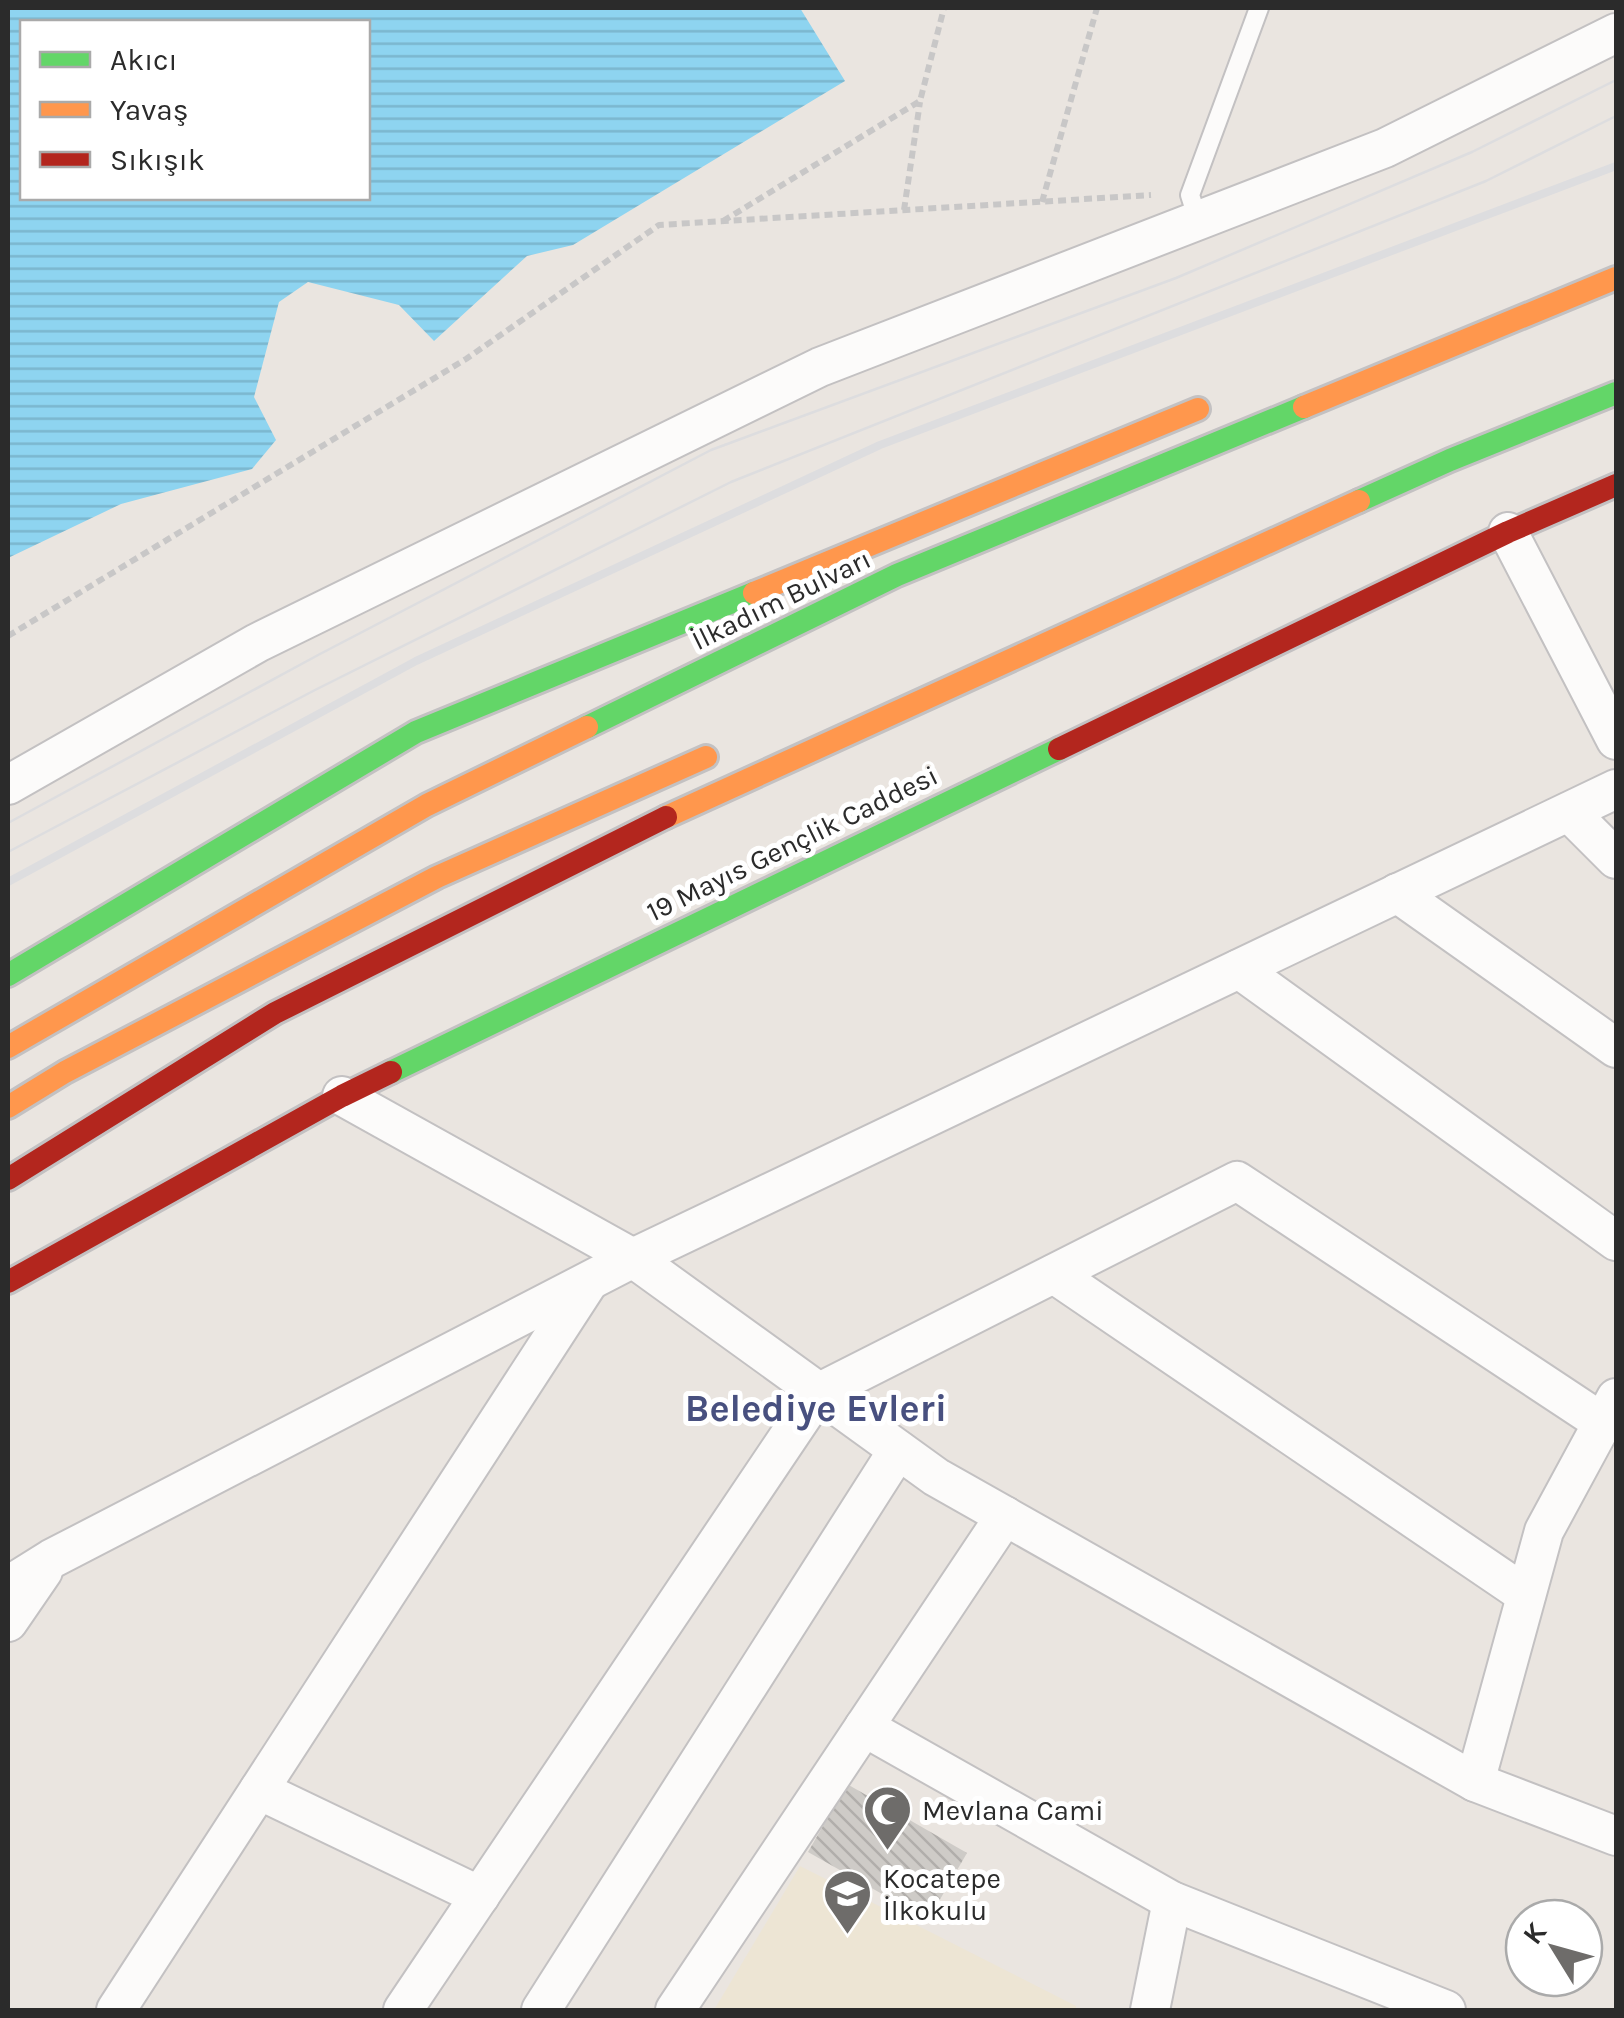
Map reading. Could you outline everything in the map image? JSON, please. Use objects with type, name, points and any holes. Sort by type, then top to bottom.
[{"type":"main road","name":"İlkadım Bulvarı","points":[[8,1047],[427,805],[897,576],[1616,278]]},
{"type":"main road","points":[[8,1179],[275,1012],[675,812],[1450,460],[1616,393]]},
{"type":"main road","points":[[8,975],[416,732],[1210,404]]},
{"type":"main road","name":"19 Mayıs Gençlik Caddesi","points":[[8,1282],[342,1096],[1508,532],[1616,485]]},
{"type":"main road","points":[[8,1107],[65,1072],[437,877],[727,748]]},
{"type":"street","points":[[8,785],[257,643],[820,367],[1385,148],[1616,33]]},
{"type":"street","points":[[1508,532],[1616,740]]},
{"type":"street","points":[[8,1586],[51,1559],[633,1258],[1616,789]]},
{"type":"street","points":[[1569,812],[1616,858]]},
{"type":"street","points":[[1398,893],[1616,1048]]},
{"type":"street","points":[[1240,969],[1616,1241]]},
{"type":"street","points":[[342,1096],[633,1258],[936,1478],[1475,1782],[1616,1836]]},
{"type":"street","points":[[403,2010],[818,1393],[1237,1181],[1610,1410],[1544,1532],[1475,1782]]},
{"type":"street","points":[[1054,1274],[1526,1596]]},
{"type":"street","points":[[116,2010],[590,1280]]},
{"type":"street","points":[[541,2010],[898,1450]]},
{"type":"street","points":[[675,2010],[1005,1516]]},
{"type":"street","points":[[8,1622],[51,1559]]},
{"type":"street","points":[[864,1727],[1172,1900],[1446,2010]]},
{"type":"street","points":[[259,1790],[480,1896]]},
{"type":"street","points":[[1150,2010],[1172,1900]]},
{"type":"lane","points":[[1198,220],[1190,195],[1259,8]]},
{"type":"path","points":[[904,210],[920,101],[944,8]]},
{"type":"path","points":[[1042,202],[1097,8]]},
{"type":"path","points":[[722,222],[920,101]]},
{"type":"path","points":[[8,636],[466,359],[659,225],[1152,195]]},
{"type":"shaded area","name":"Kocatepe İlkokulu","points":[[800,1866],[1076,2006],[1076,2010],[714,2010]]},
{"type":"water","points":[[8,8],[800,8],[845,81],[573,245],[527,256],[434,341],[399,305],[308,282],[279,302],[254,397],[276,440],[252,469],[121,504],[8,558]]},
{"type":"building","name":"Mevlana Cami","points":[[847,1784],[967,1853],[928,1920],[808,1852]]},
{"type":"tram line","points":[[8,823],[320,654],[711,450],[1176,278],[1472,152],[1616,80]]},
{"type":"tram line","points":[[8,852],[315,690],[731,482],[1486,181],[1616,116]]},
{"type":"railway","points":[[8,882],[416,661],[880,445],[1616,166]]},
{"type":"traffic: fast","points":[[1359,501],[1616,393]]},
{"type":"traffic: fast","points":[[587,727],[897,575],[1304,407]]},
{"type":"traffic: fast","points":[[8,975],[416,732],[754,593]]},
{"type":"traffic: fast","points":[[391,1072],[1059,749]]},
{"type":"traffic: slow","points":[[1304,407],[1616,278]]},
{"type":"traffic: slow","points":[[754,593],[1198,409]]},
{"type":"traffic: slow","points":[[666,817],[1359,501]]},
{"type":"traffic: slow","points":[[8,1047],[427,805],[587,727]]},
{"type":"traffic: slow","points":[[8,1107],[65,1072],[437,877],[706,757]]},
{"type":"traffic: jam","points":[[1059,749],[1508,532],[1616,485]]},
{"type":"traffic: jam","points":[[8,1179],[275,1013],[666,817]]},
{"type":"traffic: jam","points":[[8,1282],[391,1072]]},
{"type":"place","name":"Mevlana Cami","points":[[887,1852]]},
{"type":"place","name":"Kocatepe İlkokulu","points":[[848,1936]]},
{"type":"district","name":"Belediye Evleri","points":[[816,1408]]}]
